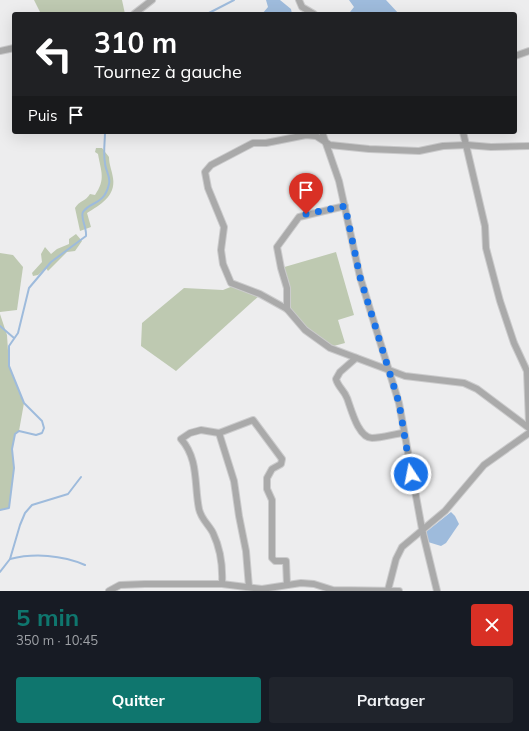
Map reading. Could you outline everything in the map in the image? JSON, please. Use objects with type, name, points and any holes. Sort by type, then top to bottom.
[{"type":"street","points":[[137,12],[152,0]]},
{"type":"street","points":[[299,0],[302,7],[311,12]]},
{"type":"street","points":[[0,51],[12,48]]},
{"type":"street","points":[[517,55],[529,51]]},
{"type":"street","points":[[322,134],[339,181],[360,277],[399,403],[422,529],[437,591]]},
{"type":"street","points":[[464,134],[485,226],[486,248],[514,343],[528,372],[529,423]]},
{"type":"street","points":[[529,146],[443,146],[418,151],[336,146],[324,142],[320,137],[312,135],[266,143],[256,142],[211,165],[205,172],[208,188],[224,227],[221,250],[223,264],[231,283],[260,294],[287,309],[305,330],[330,348],[405,376],[464,382],[476,389],[529,428]]},
{"type":"street","points":[[287,309],[287,288],[277,251],[279,244],[299,217],[345,206]]},
{"type":"street","points":[[356,358],[340,372],[336,379],[339,386],[345,392],[350,408],[360,429],[364,435],[373,438],[404,433]]},
{"type":"street","points":[[222,584],[223,566],[220,553],[213,533],[199,510],[197,480],[193,464],[188,446],[181,439],[190,433],[201,430],[220,433],[253,420],[281,456],[283,461],[269,472],[266,483],[272,500],[272,558],[275,561],[286,561],[287,585]]},
{"type":"street","points":[[220,433],[234,481],[238,516],[246,551],[249,587]]},
{"type":"street","points":[[388,590],[396,559],[402,547],[445,511],[484,465],[529,433]]},
{"type":"street","points":[[164,583],[167,591]]},
{"type":"street","points":[[109,591],[120,585],[164,583],[222,584],[262,590],[301,583],[314,584],[333,590],[399,591]]},
{"type":"street","points":[[314,584],[314,591]]},
{"type":"green space","points":[[34,0],[122,0],[125,12],[40,12]]},
{"type":"green space","points":[[96,148],[102,148],[109,157],[113,178],[112,190],[110,195],[102,203],[87,213],[91,227],[80,231],[75,208],[90,194],[95,195],[102,180],[98,154],[95,152]]},
{"type":"green space","points":[[76,234],[82,241],[75,251],[67,252],[48,271],[46,268],[38,275],[33,276],[32,273],[42,262],[41,254],[45,247],[51,254],[57,249],[69,244],[69,239]]},
{"type":"green space","points":[[336,252],[354,315],[338,320],[345,343],[330,347],[306,331],[289,312],[281,268]]},
{"type":"green space","points":[[0,253],[13,255],[23,267],[17,310],[0,312]]},
{"type":"green space","points":[[233,286],[260,295],[176,371],[141,346],[142,323],[184,288],[223,290]]},
{"type":"green space","points":[[0,314],[7,335],[9,366],[24,403],[19,431],[15,434],[12,449],[14,468],[9,508],[0,510]]},
{"type":"water","points":[[266,0],[280,0],[291,9],[292,12],[264,12],[268,7]]},
{"type":"water","points":[[349,0],[386,0],[397,12],[350,12],[354,7]]},
{"type":"water","points":[[451,512],[459,524],[446,543],[441,546],[428,542],[426,532]]},
{"type":"waterway","points":[[211,12],[234,0]]},
{"type":"waterway","points":[[0,510],[9,508],[14,468],[12,449],[15,434],[19,431],[36,435],[42,433],[44,428],[42,421],[24,403],[9,366],[9,346],[18,333],[29,288],[51,262],[86,236],[82,214],[89,206],[100,200],[107,191],[109,176],[104,159],[105,134]]},
{"type":"waterway","points":[[0,326],[14,338]]},
{"type":"waterway","points":[[10,559],[25,513],[32,505],[68,494],[81,477]]},
{"type":"waterway","points":[[0,572],[10,559],[29,556],[57,557],[85,565]]},
{"type":"route","points":[[306,214],[345,206],[360,277],[399,403],[411,474]]}]
